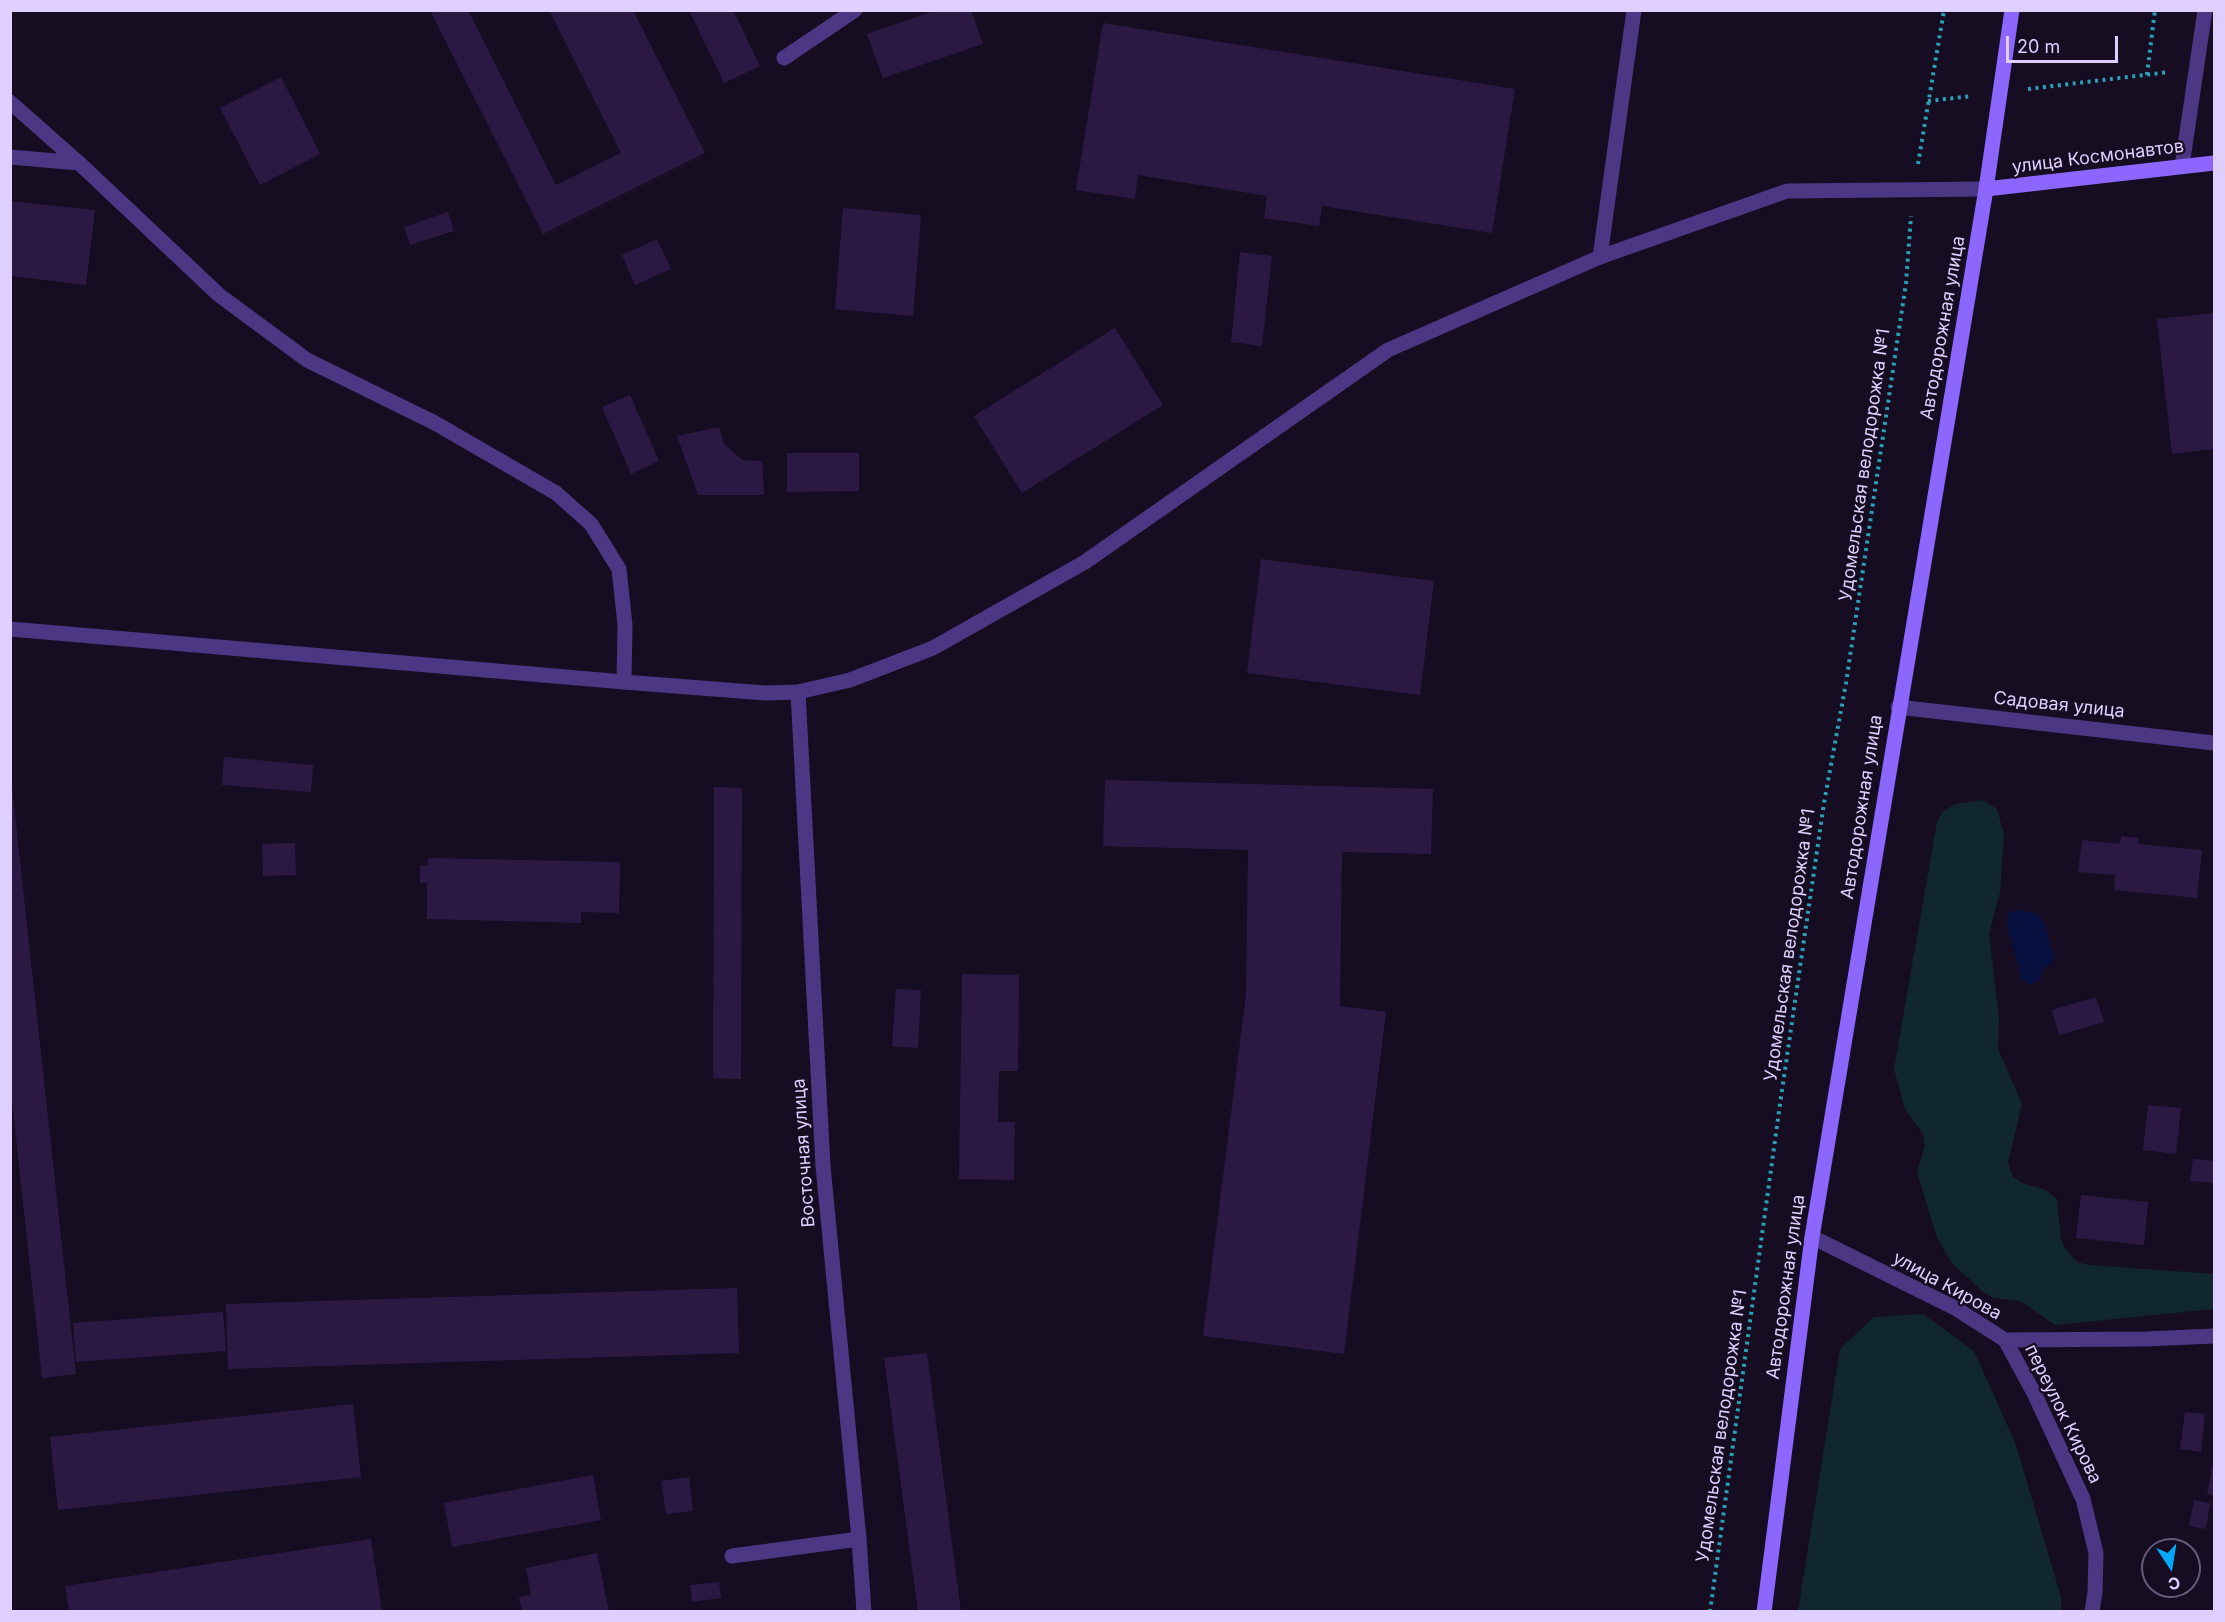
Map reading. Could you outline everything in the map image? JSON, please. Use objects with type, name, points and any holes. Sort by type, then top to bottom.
[{"type":"main road","name":"Автодорожная улица","points":[[1764,1611],[1812,1237],[1898,707],[1986,189],[2012,10]]},
{"type":"main road","name":"улица Космонавтов","points":[[1986,189],[2214,163]]},
{"type":"street","points":[[784,58],[855,10]]},
{"type":"street","points":[[1600,257],[1634,10]]},
{"type":"street","points":[[2182,166],[2205,10]]},
{"type":"street","points":[[10,102],[80,164],[219,295],[307,360],[435,423],[556,494],[591,524],[619,569],[625,625],[624,682]]},
{"type":"street","points":[[10,158],[80,164]]},
{"type":"street","points":[[10,628],[624,682],[765,693],[798,692],[850,680],[933,648],[1085,562],[1388,350],[1600,257],[1787,191],[1986,189]]},
{"type":"street","name":"Восточная улица","points":[[798,692],[823,1166],[864,1611]]},
{"type":"street","name":"Садовая улица","points":[[1898,707],[2214,742]]},
{"type":"street","name":"улица Кирова","points":[[1812,1237],[1955,1308],[2005,1340],[2214,1336]]},
{"type":"street","name":"переулок Кирова","points":[[2005,1340],[2040,1406],[2084,1499],[2096,1552],[2096,1592],[2092,1611]]},
{"type":"street","points":[[732,1556],[859,1539]]},
{"type":"path","name":"Удомельская велодорожка №1","points":[[1710,1611],[1824,803],[1846,683],[1906,283],[1913,190],[1944,10]]},
{"type":"path","points":[[2147,75],[2155,10]]},
{"type":"path","points":[[1928,101],[2197,69]]},
{"type":"green space","points":[[1983,800],[1997,809],[2004,834],[2000,892],[1989,934],[1999,1018],[1998,1049],[2022,1104],[2008,1162],[2012,1176],[2024,1184],[2044,1189],[2057,1199],[2061,1239],[2066,1250],[2077,1262],[2089,1265],[2214,1274],[2214,1309],[2055,1325],[2021,1301],[1993,1298],[1982,1291],[1952,1263],[1937,1238],[1917,1172],[1925,1146],[1923,1134],[1905,1109],[1894,1069],[1937,822],[1943,811],[1956,804]]},
{"type":"green space","points":[[1923,1314],[1974,1351],[2016,1445],[2061,1597],[2061,1611],[1798,1611],[1840,1349],[1874,1317]]},
{"type":"shaded area","points":[[2019,910],[2035,913],[2044,921],[2055,961],[2042,970],[2040,979],[2031,985],[2022,980],[2006,922],[2009,913]]},
{"type":"building","points":[[430,10],[468,10],[556,185],[621,153],[549,10],[633,10],[705,153],[543,234]]},
{"type":"building","points":[[689,10],[733,10],[760,66],[724,83]]},
{"type":"building","points":[[936,10],[971,10],[983,44],[883,78],[867,34]]},
{"type":"building","points":[[1103,23],[1515,89],[1492,233],[1322,206],[1319,226],[1264,218],[1267,196],[1138,175],[1135,199],[1076,190]]},
{"type":"building","points":[[281,77],[320,154],[260,185],[220,108]]},
{"type":"building","points":[[10,201],[95,210],[86,285],[10,276]]},
{"type":"building","points":[[843,208],[921,215],[913,316],[835,309]]},
{"type":"building","points":[[448,212],[454,231],[410,245],[404,227]]},
{"type":"building","points":[[657,239],[671,269],[635,285],[622,255]]},
{"type":"building","points":[[1240,252],[1272,256],[1262,346],[1231,342]]},
{"type":"building","points":[[2214,313],[2214,449],[2172,454],[2157,319]]},
{"type":"building","points":[[1115,328],[1163,405],[1022,493],[974,416]]},
{"type":"building","points":[[630,395],[659,461],[631,474],[602,407]]},
{"type":"building","points":[[719,427],[724,444],[742,460],[762,461],[764,495],[698,495],[677,436]]},
{"type":"building","points":[[787,453],[859,453],[859,491],[787,492]]},
{"type":"building","points":[[1261,559],[1434,581],[1420,695],[1247,673]]},
{"type":"building","points":[[224,757],[313,765],[311,792],[222,785]]},
{"type":"building","points":[[10,769],[76,1374],[42,1378],[10,1082]]},
{"type":"building","points":[[1105,780],[1433,789],[1431,854],[1342,852],[1340,1006],[1386,1012],[1344,1354],[1203,1336],[1246,994],[1248,850],[1103,846]]},
{"type":"building","points":[[714,787],[742,788],[741,1079],[713,1078]]},
{"type":"building","points":[[2121,836],[2139,838],[2138,844],[2202,850],[2197,898],[2114,890],[2115,875],[2078,872],[2082,840],[2120,844]]},
{"type":"building","points":[[295,843],[296,875],[263,876],[262,844]]},
{"type":"building","points":[[428,858],[620,862],[619,913],[581,912],[581,923],[427,919],[427,883],[420,883],[420,866],[428,866]]},
{"type":"building","points":[[962,974],[1019,975],[1018,1071],[999,1071],[998,1122],[1015,1122],[1014,1180],[959,1179]]},
{"type":"building","points":[[896,989],[921,990],[918,1048],[892,1046]]},
{"type":"building","points":[[2096,997],[2104,1022],[2059,1035],[2052,1010]]},
{"type":"building","points":[[2148,1105],[2181,1108],[2176,1154],[2143,1150]]},
{"type":"building","points":[[2193,1159],[2214,1161],[2214,1183],[2190,1181]]},
{"type":"building","points":[[2081,1195],[2148,1202],[2144,1245],[2076,1238]]},
{"type":"building","points":[[737,1288],[739,1353],[228,1369],[226,1304]]},
{"type":"building","points":[[223,1312],[226,1351],[76,1362],[73,1323]]},
{"type":"building","points":[[927,1353],[961,1612],[918,1612],[884,1358]]},
{"type":"building","points":[[353,1404],[361,1477],[58,1510],[50,1437]]},
{"type":"building","points":[[2185,1412],[2205,1414],[2201,1452],[2180,1449]]},
{"type":"building","points":[[2214,1464],[2214,1496],[2207,1494]]},
{"type":"building","points":[[593,1475],[601,1520],[452,1547],[444,1503]]},
{"type":"building","points":[[689,1477],[693,1511],[666,1514],[661,1481]]},
{"type":"building","points":[[2194,1500],[2210,1503],[2206,1529],[2189,1526]]},
{"type":"building","points":[[371,1539],[382,1612],[69,1612],[65,1586]]},
{"type":"building","points":[[597,1553],[609,1612],[522,1612],[519,1597],[531,1595],[526,1568]]},
{"type":"building","points":[[719,1582],[721,1598],[692,1602],[690,1585]]}]
